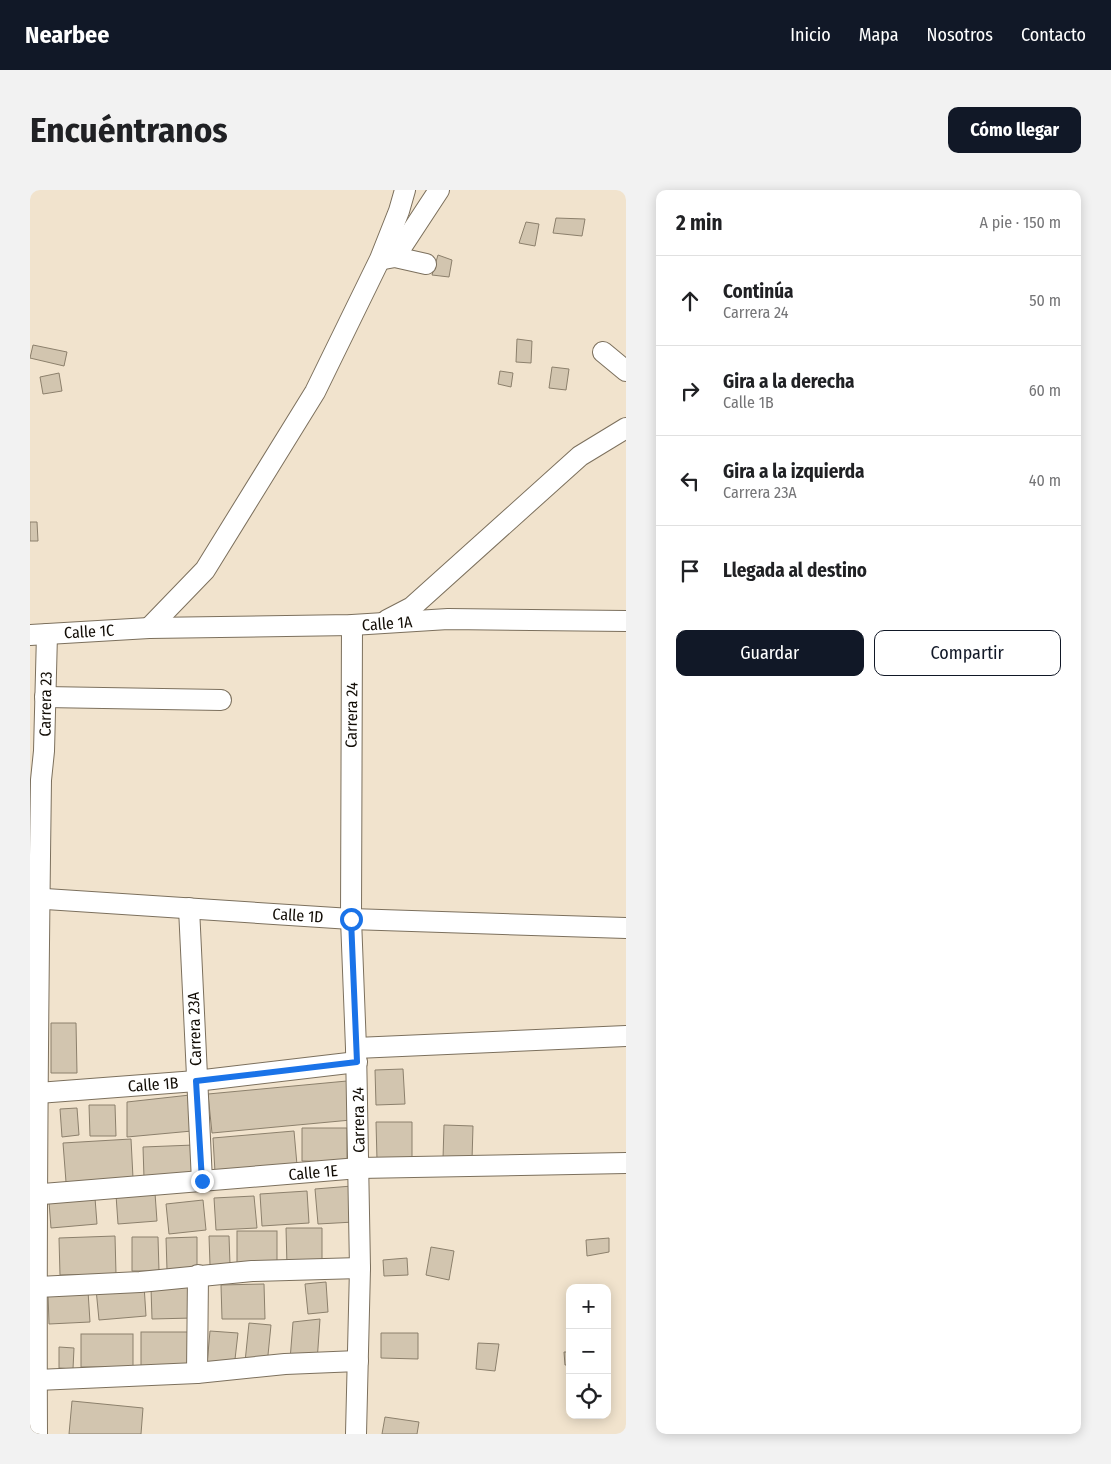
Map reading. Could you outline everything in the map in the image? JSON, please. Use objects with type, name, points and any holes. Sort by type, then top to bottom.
[{"type":"street","points":[[387,258],[405,190]]},
{"type":"street","points":[[149,628],[205,570],[315,392],[387,258],[439,190]]},
{"type":"street","points":[[387,258],[426,264]]},
{"type":"street","points":[[603,352],[626,371]]},
{"type":"street","points":[[381,623],[412,607],[580,456],[623,426]]},
{"type":"street","name":"Calle 1A","points":[[149,628],[352,625],[448,619],[626,621]]},
{"type":"street","name":"Carrera 24","points":[[352,625],[351,919],[357,1055],[360,1268],[356,1434]]},
{"type":"street","name":"Calle 1C","points":[[39,634],[149,628]]},
{"type":"street","name":"Carrera 23","points":[[37,1434],[38,1287],[33,1195],[38,1093],[35,898],[44,751],[45,697],[39,634]]},
{"type":"street","points":[[45,697],[221,700]]},
{"type":"street","name":"Calle 1D","points":[[35,898],[351,919],[626,928]]},
{"type":"street","name":"Carrera 23A","points":[[189,908],[202,1181]]},
{"type":"street","name":"Calle 1B","points":[[38,1093],[196,1081],[357,1055],[626,1036]]},
{"type":"street","name":"Calle 1E","points":[[33,1195],[359,1168],[626,1163]]},
{"type":"street","points":[[38,1287],[140,1282],[198,1275],[360,1268]]},
{"type":"street","points":[[197,1372],[198,1275]]},
{"type":"street","points":[[37,1380],[197,1372],[285,1364],[358,1362]]},
{"type":"building","points":[[556,218],[585,219],[582,236],[553,233]]},
{"type":"building","points":[[526,222],[539,224],[535,246],[519,243]]},
{"type":"building","points":[[438,255],[452,260],[449,277],[432,275]]},
{"type":"building","points":[[517,339],[532,341],[531,363],[516,362]]},
{"type":"building","points":[[33,345],[67,352],[64,366],[30,358]]},
{"type":"building","points":[[552,367],[569,369],[566,390],[549,388]]},
{"type":"building","points":[[500,371],[513,373],[511,387],[498,384]]},
{"type":"building","points":[[59,373],[62,391],[43,394],[40,377]]},
{"type":"building","points":[[30,522],[37,522],[38,541],[30,541]]},
{"type":"building","points":[[51,1023],[76,1023],[77,1073],[51,1073]]},
{"type":"building","points":[[403,1069],[405,1104],[376,1105],[375,1070]]},
{"type":"building","points":[[347,1081],[351,1120],[212,1133],[208,1094]]},
{"type":"building","points":[[190,1095],[192,1131],[127,1137],[127,1102]]},
{"type":"building","points":[[89,1105],[115,1105],[116,1136],[90,1136]]},
{"type":"building","points":[[77,1108],[79,1135],[62,1137],[60,1109]]},
{"type":"building","points":[[376,1122],[412,1122],[412,1160],[377,1160]]},
{"type":"building","points":[[444,1125],[473,1126],[472,1160],[443,1159]]},
{"type":"building","points":[[302,1128],[347,1128],[347,1162],[302,1161]]},
{"type":"building","points":[[294,1131],[297,1165],[215,1172],[213,1138]]},
{"type":"building","points":[[131,1139],[133,1178],[66,1182],[63,1143]]},
{"type":"building","points":[[194,1145],[196,1175],[144,1178],[143,1147]]},
{"type":"building","points":[[352,1186],[354,1222],[318,1224],[315,1189]]},
{"type":"building","points":[[307,1191],[309,1223],[262,1226],[260,1194]]},
{"type":"building","points":[[155,1193],[157,1221],[118,1224],[116,1195]]},
{"type":"building","points":[[254,1196],[257,1228],[216,1230],[214,1198]]},
{"type":"building","points":[[95,1198],[97,1224],[51,1228],[49,1202]]},
{"type":"building","points":[[203,1200],[206,1230],[169,1234],[166,1204]]},
{"type":"building","points":[[286,1228],[322,1228],[322,1265],[287,1266]]},
{"type":"building","points":[[237,1231],[277,1231],[277,1265],[237,1265]]},
{"type":"building","points":[[115,1236],[116,1274],[60,1275],[59,1238]]},
{"type":"building","points":[[209,1236],[229,1236],[230,1264],[210,1265]]},
{"type":"building","points":[[132,1237],[158,1237],[159,1271],[132,1271]]},
{"type":"building","points":[[197,1237],[197,1270],[167,1270],[166,1238]]},
{"type":"building","points":[[609,1238],[609,1252],[587,1256],[586,1240]]},
{"type":"building","points":[[431,1247],[454,1251],[449,1280],[426,1275]]},
{"type":"building","points":[[407,1258],[408,1275],[384,1276],[383,1260]]},
{"type":"building","points":[[326,1282],[328,1312],[308,1314],[305,1284]]},
{"type":"building","points":[[264,1284],[265,1319],[222,1319],[221,1285]]},
{"type":"building","points":[[144,1285],[146,1316],[99,1320],[96,1289]]},
{"type":"building","points":[[192,1287],[193,1318],[152,1319],[151,1288]]},
{"type":"building","points":[[88,1291],[90,1322],[49,1324],[48,1293]]},
{"type":"building","points":[[320,1319],[317,1362],[290,1360],[293,1322]]},
{"type":"building","points":[[249,1323],[271,1325],[267,1365],[245,1362]]},
{"type":"building","points":[[210,1331],[238,1333],[234,1368],[207,1365]]},
{"type":"building","points":[[141,1332],[190,1332],[190,1369],[141,1369]]},
{"type":"building","points":[[381,1333],[418,1333],[418,1359],[381,1358]]},
{"type":"building","points":[[81,1334],[133,1334],[133,1367],[81,1367]]},
{"type":"building","points":[[478,1343],[499,1344],[495,1371],[476,1369]]},
{"type":"building","points":[[59,1347],[74,1348],[73,1369],[59,1368]]},
{"type":"building","points":[[564,1352],[566,1352],[566,1365]]},
{"type":"building","points":[[72,1401],[143,1408],[141,1434],[69,1434]]},
{"type":"building","points":[[385,1417],[419,1422],[417,1434],[382,1434]]},
{"type":"route","points":[[202,1181],[196,1081],[357,1062],[351,919]]}]
